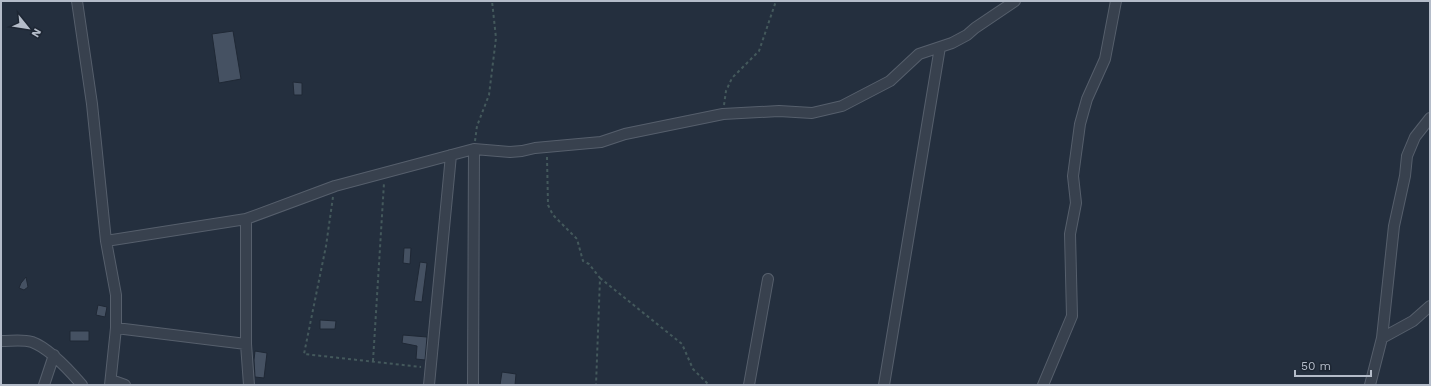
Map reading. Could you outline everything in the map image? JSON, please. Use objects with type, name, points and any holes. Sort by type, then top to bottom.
[{"type":"street","points":[[77,1],[92,104],[106,241],[116,295],[116,328],[111,383],[125,385]]},
{"type":"street","points":[[106,241],[246,219],[335,186],[474,149],[510,152],[601,142],[625,134],[723,114],[779,111],[812,113],[842,106],[890,81],[919,54],[967,36],[1015,1]]},
{"type":"street","points":[[1043,385],[1072,316],[1070,234],[1076,204],[1074,176],[1080,124],[1087,99],[1105,59],[1116,1]]},
{"type":"street","points":[[884,385],[940,47]]},
{"type":"street","points":[[1370,385],[1382,338],[1394,226],[1405,176],[1407,156],[1415,137],[1430,118]]},
{"type":"street","points":[[473,385],[474,149]]},
{"type":"street","points":[[429,385],[451,155]]},
{"type":"street","points":[[246,219],[246,344],[249,385]]},
{"type":"street","points":[[749,385],[768,279]]},
{"type":"street","points":[[1382,338],[1413,320],[1430,306]]},
{"type":"street","points":[[116,328],[246,344]]},
{"type":"street","points":[[1,341],[18,340],[33,342],[54,355],[82,385]]},
{"type":"street","points":[[44,385],[54,355]]},
{"type":"path","points":[[474,149],[477,126],[488,95],[496,38],[492,1]]},
{"type":"path","points":[[723,114],[726,91],[732,78],[759,51],[776,1]]},
{"type":"path","points":[[547,147],[548,205],[553,216],[578,239],[583,261],[589,264],[600,278],[682,344],[693,369],[709,385]]},
{"type":"path","points":[[373,361],[384,174]]},
{"type":"path","points":[[335,186],[326,246],[304,354],[431,368]]},
{"type":"path","points":[[596,385],[600,278]]},
{"type":"building","points":[[233,31],[241,79],[219,83],[212,34]]},
{"type":"building","points":[[293,82],[302,83],[302,95],[294,95]]},
{"type":"building","points":[[404,248],[411,248],[410,264],[403,263]]},
{"type":"building","points":[[420,262],[427,263],[422,302],[414,301]]},
{"type":"building","points":[[26,277],[28,287],[24,290],[19,288]]},
{"type":"building","points":[[98,305],[107,307],[105,317],[96,315]]},
{"type":"building","points":[[320,320],[336,321],[335,329],[320,329]]},
{"type":"building","points":[[70,331],[89,331],[89,341],[70,341]]},
{"type":"building","points":[[403,335],[427,337],[425,360],[416,359],[417,346],[402,343]]},
{"type":"building","points":[[255,351],[267,353],[264,378],[255,377]]},
{"type":"building","points":[[502,372],[516,374],[515,385],[500,385]]}]
